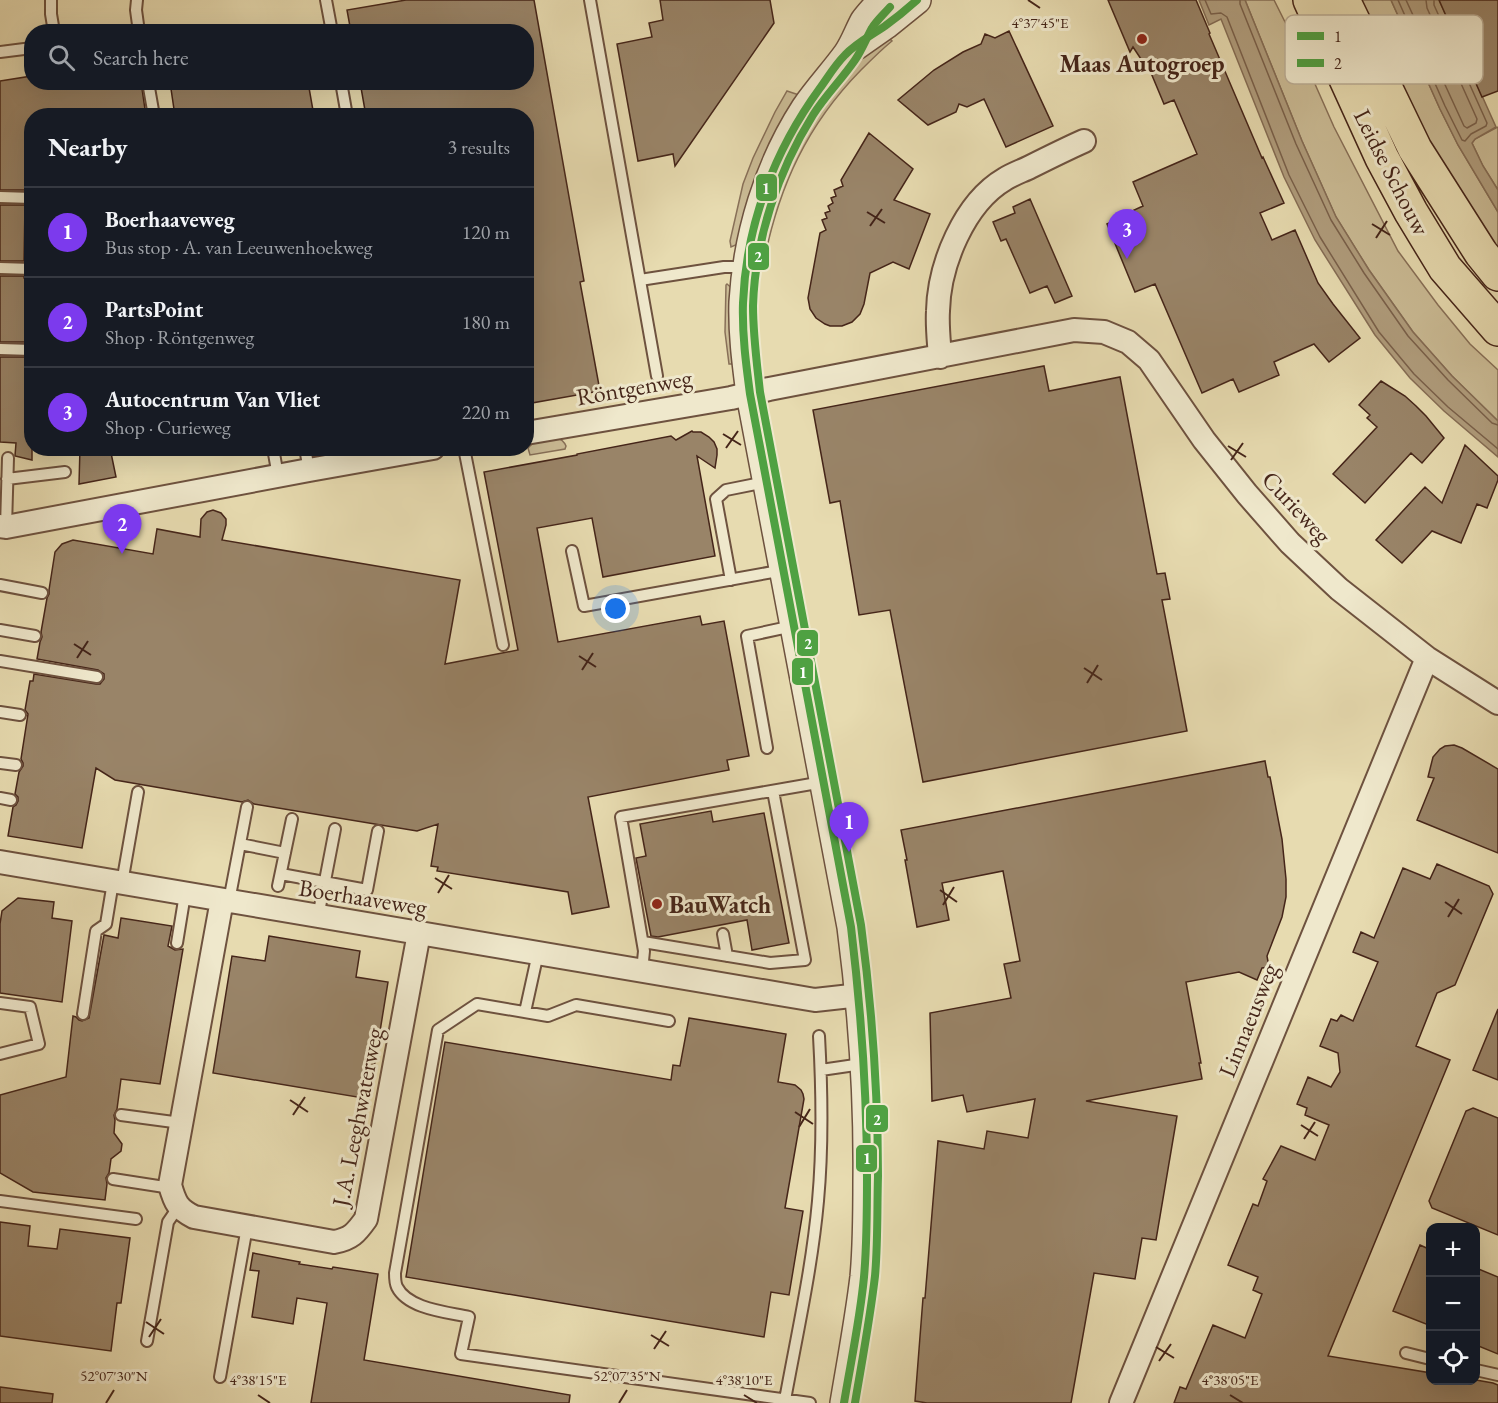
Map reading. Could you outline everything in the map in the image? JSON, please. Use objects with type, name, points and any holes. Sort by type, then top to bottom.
[{"type":"main road","name":"Leidse Schouw","points":[[1310,0],[1317,15]]},
{"type":"main road","name":"Leidse Schouw","points":[[1343,0],[1350,15]]},
{"type":"main road","name":"Leidse Schouw","points":[[1348,84],[1382,158],[1444,268],[1498,329]]},
{"type":"main road","name":"Leidse Schouw","points":[[1384,84],[1415,149],[1480,253],[1498,274]]},
{"type":"street","points":[[844,1403],[864,1277],[867,1213],[868,1131],[860,995],[851,927],[750,393],[744,348],[743,303],[749,251],[768,181],[778,159],[805,108],[848,52],[865,21],[882,0]]},
{"type":"street","points":[[848,52],[917,0]]},
{"type":"street","points":[[940,357],[938,311],[940,289],[953,243],[964,221],[981,199],[1004,179],[1084,141]]},
{"type":"street","name":"Curieweg","points":[[750,393],[1074,330],[1104,332],[1128,342],[1149,360],[1204,440],[1290,543],[1339,589],[1427,658],[1498,703]]},
{"type":"street","name":"Röntgenweg","points":[[534,432],[750,393]]},
{"type":"street","points":[[3,527],[278,476],[307,459],[345,456]]},
{"type":"street","name":"Linnaeusweg","points":[[1120,1403],[1427,658]]},
{"type":"street","name":"Boerhaaveweg","points":[[0,862],[815,1000],[860,995]]},
{"type":"street","points":[[175,1197],[170,1185],[225,901]]},
{"type":"street","name":"J.A. Leeghwaterweg","points":[[175,1197],[182,1210],[194,1218],[334,1242],[346,1240],[357,1232],[366,1219],[419,933]]},
{"type":"lane","points":[[51,0],[53,24]]},
{"type":"lane","points":[[137,0],[138,24]]},
{"type":"lane","points":[[326,0],[330,24]]},
{"type":"lane","points":[[590,0],[657,375]]},
{"type":"lane","points":[[0,52],[24,49]]},
{"type":"lane","points":[[149,90],[153,108]]},
{"type":"lane","points":[[342,90],[346,108]]},
{"type":"lane","points":[[0,197],[24,198]]},
{"type":"lane","points":[[640,280],[724,267],[747,267]]},
{"type":"lane","points":[[0,268],[24,269]]},
{"type":"lane","points":[[0,349],[24,350]]},
{"type":"lane","points":[[274,456],[278,476]]},
{"type":"lane","points":[[466,456],[503,645]]},
{"type":"lane","points":[[3,527],[8,458]]},
{"type":"lane","points":[[7,479],[65,472]]},
{"type":"lane","points":[[731,580],[716,499],[726,490],[766,482]]},
{"type":"lane","points":[[572,551],[584,606],[784,570]]},
{"type":"lane","points":[[0,585],[42,593]]},
{"type":"lane","points":[[766,748],[747,636],[794,626]]},
{"type":"lane","points":[[0,630],[35,636]]},
{"type":"lane","points":[[0,661],[97,677]]},
{"type":"lane","points":[[0,712],[20,715]]},
{"type":"lane","points":[[0,763],[16,765]]},
{"type":"lane","points":[[642,971],[643,942],[621,817],[824,782]]},
{"type":"lane","points":[[643,942],[770,963],[804,960],[773,791]]},
{"type":"lane","points":[[83,1014],[96,931],[106,924],[118,883],[138,792]]},
{"type":"lane","points":[[225,901],[247,807]]},
{"type":"lane","points":[[278,886],[292,819]]},
{"type":"lane","points":[[318,916],[335,829]]},
{"type":"lane","points":[[281,874],[367,890],[378,831]]},
{"type":"lane","points":[[240,844],[285,853]]},
{"type":"lane","points":[[177,943],[185,894]]},
{"type":"lane","points":[[723,934],[726,956]]},
{"type":"lane","points":[[525,1012],[538,953]]},
{"type":"lane","points":[[0,1003],[30,1007],[39,1044],[0,1054]]},
{"type":"lane","points":[[669,1021],[576,1005],[548,1016],[477,1004],[438,1030],[395,1273],[396,1286],[406,1298],[423,1307],[469,1317],[461,1354],[810,1403]]},
{"type":"lane","points":[[785,1400],[810,1267],[818,1200],[821,1070],[819,1036]]},
{"type":"lane","points":[[821,1070],[865,1064]]},
{"type":"lane","points":[[121,1115],[181,1124]]},
{"type":"lane","points":[[113,1179],[175,1197],[168,1222],[147,1341]]},
{"type":"lane","points":[[0,1201],[136,1219]]},
{"type":"lane","points":[[220,1377],[247,1227]]},
{"type":"lane","points":[[1406,1353],[1426,1358]]},
{"type":"lane","points":[[1480,1371],[1498,1375]]},
{"type":"shaded area","points":[[1245,0],[1274,0],[1285,22],[1285,84],[1315,84],[1334,127],[1398,251],[1470,344],[1498,370],[1498,421],[1452,376],[1413,332],[1369,270],[1336,217],[1302,141]]},
{"type":"shaded area","points":[[1360,0],[1391,0],[1398,15],[1367,15]]},
{"type":"shaded area","points":[[885,34],[892,41],[865,66],[825,112],[798,158],[778,207],[764,261],[758,260],[770,205],[802,134],[844,74]]},
{"type":"shaded area","points":[[1400,84],[1429,84],[1458,145],[1498,212],[1498,259],[1434,157]]},
{"type":"shaded area","points":[[787,91],[799,95],[738,244],[731,247],[730,241],[743,184],[753,158]]},
{"type":"shaded area","points":[[1498,127],[1498,190],[1472,143],[1475,139]]},
{"type":"shaded area","points":[[727,284],[734,290],[733,364],[729,364],[725,332]]},
{"type":"shaded area","points":[[556,437],[561,439],[566,446],[565,449],[534,454],[534,442]]},
{"type":"water","points":[[1199,0],[1245,0],[1302,141],[1336,217],[1369,270],[1413,332],[1452,376],[1498,421],[1498,457],[1444,411],[1410,378],[1375,335],[1315,240],[1284,177],[1221,19],[1209,25]]},
{"type":"water","points":[[1391,0],[1439,0],[1446,15],[1398,15]]},
{"type":"water","points":[[1429,84],[1477,84],[1496,127],[1472,143],[1498,190],[1498,212],[1458,145]]},
{"type":"building","points":[[406,0],[534,0],[584,281],[580,282],[600,391],[534,403],[534,108],[365,108],[361,90],[534,90],[534,24],[350,24],[347,10]]},
{"type":"building","points":[[660,0],[770,0],[774,23],[675,166],[673,154],[638,161],[617,44],[652,37],[649,23],[663,20]]},
{"type":"building","points":[[1108,0],[1196,0],[1262,158],[1284,203],[1260,213],[1272,240],[1295,230],[1318,283],[1360,338],[1329,362],[1314,344],[1274,362],[1279,375],[1239,392],[1233,379],[1202,393],[1155,284],[1135,292],[1107,224],[1143,206],[1133,182],[1197,154],[1174,100],[1164,104],[1146,61],[1143,62],[1133,47],[1130,52]]},
{"type":"building","points":[[1439,0],[1498,0],[1498,91],[1482,97],[1476,84],[1483,84],[1483,15],[1446,15]]},
{"type":"building","points":[[1009,31],[1053,126],[1006,147],[984,99],[967,107],[959,104],[956,112],[928,125],[898,100],[934,70],[981,44],[985,34],[995,38]]},
{"type":"building","points":[[24,77],[24,90],[142,90],[145,108],[24,108],[24,190],[0,190],[0,81]]},
{"type":"building","points":[[171,90],[309,90],[313,108],[174,108]]},
{"type":"building","points":[[869,133],[913,169],[894,200],[930,214],[909,269],[893,262],[870,273],[860,314],[852,322],[842,326],[830,326],[816,318],[810,309],[808,298],[820,233],[826,230],[822,220],[827,218],[825,213],[830,211],[828,206],[833,203],[831,198],[836,196],[834,190],[843,186],[841,180]]},
{"type":"building","points":[[1030,199],[1072,296],[1055,303],[1047,286],[1030,293],[1006,239],[1001,241],[993,222],[1015,213],[1013,207]]},
{"type":"building","points":[[0,205],[24,205],[24,261],[0,261]]},
{"type":"building","points":[[0,276],[24,276],[24,342],[0,342]]},
{"type":"building","points":[[0,357],[24,357],[24,456],[32,456],[32,460],[15,456],[16,443],[0,442]]},
{"type":"building","points":[[1044,366],[1049,391],[1120,377],[1157,574],[1165,573],[1170,599],[1162,600],[1187,731],[923,782],[890,610],[859,615],[840,501],[830,503],[813,410]]},
{"type":"building","points":[[1381,381],[1405,396],[1444,438],[1422,463],[1411,453],[1365,503],[1333,474],[1377,427],[1367,418],[1370,415],[1359,405]]},
{"type":"building","points":[[692,431],[701,432],[709,437],[717,449],[715,468],[697,456],[715,556],[603,577],[592,518],[537,528],[558,642],[700,616],[702,625],[724,621],[749,756],[727,760],[729,770],[588,797],[609,907],[572,914],[568,892],[437,871],[438,867],[431,866],[438,824],[417,831],[254,804],[248,800],[242,802],[115,780],[96,768],[82,848],[8,836],[13,807],[18,801],[15,794],[19,772],[23,766],[21,759],[28,714],[25,710],[30,681],[33,681],[34,674],[96,684],[100,684],[104,679],[104,674],[98,670],[37,659],[55,552],[62,544],[73,540],[153,554],[157,529],[200,537],[201,519],[207,512],[213,510],[221,513],[226,519],[222,540],[460,580],[445,664],[518,650],[484,472],[671,436],[676,440]]},
{"type":"building","points":[[1465,445],[1498,476],[1487,508],[1477,504],[1461,543],[1432,531],[1402,563],[1376,540],[1425,487],[1442,503]]},
{"type":"building","points":[[80,456],[112,456],[116,477],[79,484]]},
{"type":"building","points":[[1454,745],[1498,769],[1498,853],[1417,820],[1434,778],[1428,777],[1433,757],[1445,746]]},
{"type":"building","points":[[1265,761],[1282,839],[1286,879],[1286,897],[1282,917],[1267,956],[1269,967],[1262,968],[1257,980],[1239,972],[1186,982],[1202,1079],[1086,1101],[1177,1116],[1156,1240],[1142,1238],[1135,1279],[1094,1273],[1071,1403],[927,1403],[915,1401],[938,1141],[984,1149],[987,1131],[1028,1138],[1035,1099],[967,1112],[963,1095],[932,1101],[930,1013],[1011,998],[1004,964],[1020,961],[1003,871],[942,883],[949,920],[917,927],[901,830]]},
{"type":"building","points":[[711,811],[713,822],[764,813],[789,943],[752,950],[747,920],[658,937],[651,936],[636,858],[646,856],[640,824]]},
{"type":"building","points":[[1437,864],[1489,886],[1493,894],[1455,985],[1437,993],[1416,1046],[1450,1060],[1328,1356],[1426,1372],[1426,1385],[1480,1385],[1480,1381],[1493,1383],[1498,1385],[1498,1403],[1174,1403],[1180,1387],[1186,1389],[1213,1325],[1245,1338],[1262,1294],[1253,1290],[1258,1277],[1228,1265],[1253,1204],[1258,1206],[1267,1181],[1263,1179],[1281,1146],[1315,1160],[1329,1125],[1305,1115],[1307,1108],[1297,1104],[1308,1077],[1331,1087],[1340,1072],[1338,1053],[1320,1046],[1331,1019],[1337,1021],[1341,1015],[1353,1021],[1378,962],[1353,952],[1361,932],[1374,938],[1403,868],[1430,879]]},
{"type":"building","points":[[18,898],[54,902],[52,918],[72,921],[62,1002],[0,993],[2,911]]},
{"type":"building","points":[[121,918],[172,926],[168,946],[175,950],[183,949],[160,1084],[121,1079],[114,1115],[114,1133],[122,1144],[121,1151],[111,1159],[106,1178],[105,1200],[33,1192],[0,1173],[0,1095],[66,1077],[73,1016],[82,1021],[89,1018],[104,935],[118,938]]},
{"type":"building","points":[[269,936],[360,951],[356,977],[388,982],[369,1099],[213,1073],[232,956],[265,961]]},
{"type":"building","points":[[1498,1009],[1498,1080],[1473,1070]]},
{"type":"building","points":[[689,1018],[786,1034],[778,1082],[795,1085],[803,1094],[785,1208],[803,1211],[789,1295],[771,1292],[764,1337],[406,1277],[445,1042],[671,1080],[673,1065],[680,1066]]},
{"type":"building","points":[[1473,1108],[1498,1118],[1498,1235],[1480,1228],[1480,1223],[1469,1223],[1432,1208],[1429,1201],[1466,1111]]},
{"type":"building","points":[[0,1222],[30,1226],[28,1246],[57,1249],[60,1229],[130,1238],[121,1303],[117,1303],[111,1351],[0,1336]]},
{"type":"building","points":[[1420,1245],[1426,1248],[1426,1324],[1393,1311]]},
{"type":"building","points":[[253,1253],[300,1262],[299,1264],[378,1274],[364,1360],[570,1395],[569,1403],[311,1403],[327,1303],[297,1298],[293,1324],[252,1317],[259,1271],[250,1270]]},
{"type":"building","points":[[1480,1270],[1498,1277],[1498,1354],[1480,1347]]},
{"type":"building","points":[[0,1387],[53,1394],[52,1403],[0,1403]]},
{"type":"transit line","name":"1","points":[[844,1403],[860,1308],[866,1240],[866,1114],[858,989],[851,927],[750,394],[743,303],[745,274],[757,217],[765,190],[789,137],[841,59],[917,0]]},
{"type":"transit line","name":"2","points":[[855,1403],[871,1308],[877,1251],[878,1145],[871,1019],[861,925],[760,392],[753,306],[758,256],[764,231],[779,182],[789,159],[813,115],[855,60],[874,25],[890,7]]},
{"type":"place","name":"Maas Autogroep","points":[[1142,39]]},
{"type":"place","name":"Autocentrum Van Vliet","points":[[1127,259]]},
{"type":"place","name":"PartsPoint","points":[[122,554]]},
{"type":"place","name":"Boerhaaveweg","points":[[849,852]]},
{"type":"place","name":"BauWatch","points":[[657,904]]}]
